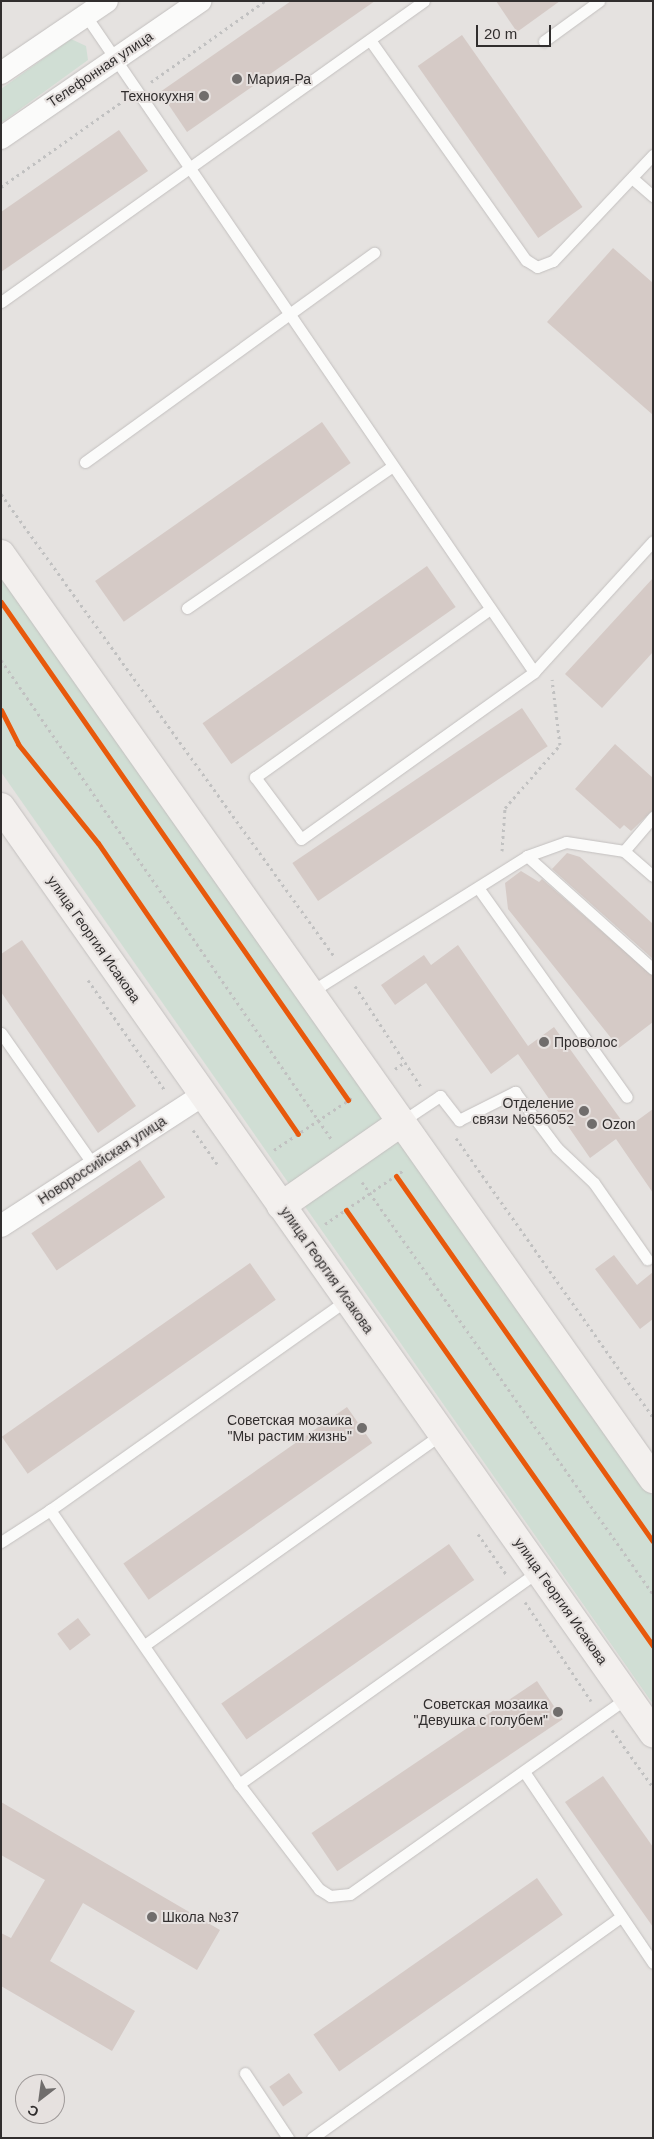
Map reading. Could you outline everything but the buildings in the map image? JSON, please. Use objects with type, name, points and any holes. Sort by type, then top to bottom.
[{"type":"street","points":[[1,73],[107,1]]},
{"type":"street","name":"Телефонная улица","points":[[1,138],[200,1]]},
{"type":"street","points":[[1,554],[371,1085],[653,1478]]},
{"type":"street","name":"улица Георгия Исакова","points":[[1,808],[281,1206],[444,1432],[653,1734]]},
{"type":"street","name":"Новороссийская улица","points":[[1,1226],[204,1094]]},
{"type":"street","points":[[281,1206],[399,1124]]},
{"type":"lane","points":[[1,302],[424,1]]},
{"type":"lane","points":[[544,41],[599,1]]},
{"type":"lane","points":[[86,16],[188,169],[534,672]]},
{"type":"lane","points":[[370,40],[526,260],[537,266],[553,261],[653,155]]},
{"type":"lane","points":[[632,178],[653,196]]},
{"type":"lane","points":[[85,462],[374,253]]},
{"type":"lane","points":[[187,608],[393,466]]},
{"type":"lane","points":[[490,609],[255,777],[301,839],[534,672],[653,541]]},
{"type":"lane","points":[[624,851],[653,818]]},
{"type":"lane","points":[[308,994],[479,889],[527,856],[566,842],[624,851],[653,876]]},
{"type":"lane","points":[[527,856],[653,969]]},
{"type":"lane","points":[[479,889],[627,1097]]},
{"type":"lane","points":[[1,1033],[94,1166]]},
{"type":"lane","points":[[399,1124],[440,1096],[458,1120],[515,1092],[557,1148],[594,1182],[647,1259]]},
{"type":"lane","points":[[1,1542],[50,1510],[348,1299]]},
{"type":"lane","points":[[146,1644],[444,1432]]},
{"type":"lane","points":[[50,1510],[146,1644],[239,1784],[319,1889],[340,1898],[525,1773],[628,1698]]},
{"type":"lane","points":[[239,1784],[540,1570]]},
{"type":"lane","points":[[525,1773],[653,1963]]},
{"type":"lane","points":[[312,2138],[621,1917]]},
{"type":"lane","points":[[245,2073],[288,2138]]},
{"type":"path","points":[[1,494],[346,972],[430,1102],[653,1417]]},
{"type":"path","points":[[501,874],[505,808],[560,745],[549,657]]},
{"type":"path","points":[[1,660],[318,1120],[653,1594]]},
{"type":"path","points":[[252,1164],[405,1062]]},
{"type":"path","points":[[343,1092],[348,1100]]},
{"type":"path","points":[[292,1126],[298,1134]]},
{"type":"path","points":[[305,1238],[454,1136]]},
{"type":"path","points":[[396,1176],[402,1184]]},
{"type":"path","points":[[346,1210],[352,1218]]},
{"type":"shaded area","points":[[71,39],[86,46],[88,60],[1,123],[1,89]]},
{"type":"shaded area","points":[[1,567],[653,1497],[653,1704],[1,772]]},
{"type":"cycle path","points":[[1,602],[348,1100]]},
{"type":"cycle path","points":[[1,710],[18,744],[98,843],[298,1134]]},
{"type":"cycle path","points":[[396,1176],[653,1541]]},
{"type":"cycle path","points":[[346,1210],[653,1646]]},
{"type":"place","name":"Мария-Ра","points":[[237,79]]},
{"type":"place","name":"Технокухня","points":[[204,96]]},
{"type":"place","name":"Проволос","points":[[544,1042]]},
{"type":"place","name":"Отделение связи №656052","points":[[584,1111]]},
{"type":"place","name":"Ozon","points":[[592,1124]]},
{"type":"place","name":"Советская мозаика \"Мы растим жизнь\"","points":[[362,1428]]},
{"type":"place","name":"Советская мозаика \"Девушка с голубем\"","points":[[558,1712]]},
{"type":"place","name":"Школа №37","points":[[152,1917]]}]
